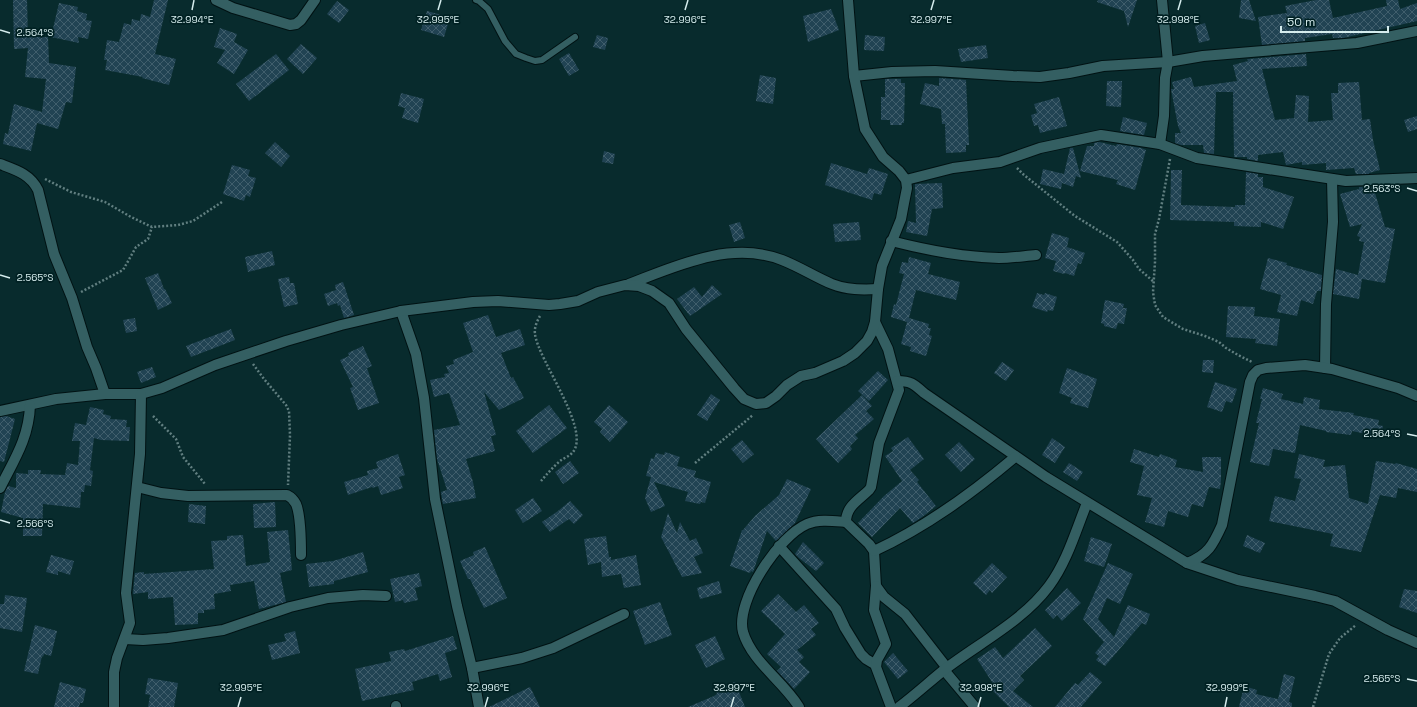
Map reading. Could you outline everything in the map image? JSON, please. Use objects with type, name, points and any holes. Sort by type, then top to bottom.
[{"type":"street","points":[[216,0],[233,8],[290,25],[296,24],[301,20],[315,0]]},
{"type":"street","points":[[625,285],[639,286],[652,291],[669,303],[686,329],[734,388],[744,399],[756,404],[766,403],[787,385],[801,376],[815,373],[843,361],[855,353],[867,340],[872,332],[875,322],[882,266],[901,219],[906,180],[883,156],[865,129],[854,76],[848,0]]},
{"type":"street","points":[[1160,144],[1164,116],[1165,78],[1168,62],[1162,0]]},
{"type":"street","points":[[854,76],[892,72],[935,71],[1040,77],[1069,74],[1103,66],[1168,62],[1211,55],[1358,43],[1417,31]]},
{"type":"street","points":[[906,180],[953,168],[1000,162],[1040,148],[1101,135],[1160,144],[1197,158],[1346,181],[1417,178]]},
{"type":"street","points":[[0,164],[17,170],[29,178],[38,190],[54,254],[72,298],[87,347],[105,394]]},
{"type":"street","points":[[1325,368],[1326,304],[1333,222],[1332,179]]},
{"type":"street","points":[[891,241],[918,248],[961,255],[1000,258],[1036,255]]},
{"type":"street","points":[[0,411],[56,399],[105,394],[141,399],[162,388],[215,365],[245,354],[341,325],[401,311],[473,302],[498,301],[549,305],[578,301],[604,290],[625,285],[706,257],[731,252],[759,254],[781,259],[832,284],[847,288],[862,290],[878,289]]},
{"type":"street","points":[[401,311],[416,354],[424,398],[435,499],[472,668],[479,707]]},
{"type":"street","points":[[846,522],[846,515],[850,507],[871,487],[879,443],[899,390],[888,349],[875,322]]},
{"type":"street","points":[[1187,562],[1197,559],[1207,552],[1214,543],[1222,525],[1250,382],[1253,375],[1258,370],[1266,368],[1305,366],[1332,369],[1398,388],[1417,396]]},
{"type":"street","points":[[897,381],[907,381],[915,385],[924,393],[1015,457],[1087,503],[1187,562],[1238,580],[1335,601],[1364,618],[1417,643]]},
{"type":"street","points":[[114,707],[114,672],[117,658],[130,623],[126,593],[140,454],[141,399]]},
{"type":"street","points":[[0,488],[27,432],[30,420],[30,405]]},
{"type":"street","points":[[874,551],[898,540],[960,502],[1015,457]]},
{"type":"street","points":[[137,487],[161,493],[188,496],[287,495],[292,498],[296,504],[301,533],[301,555]]},
{"type":"street","points":[[899,707],[946,669],[1033,604],[1049,585],[1064,560],[1087,503]]},
{"type":"street","points":[[799,707],[794,698],[758,658],[747,643],[743,630],[743,613],[747,598],[757,577],[780,546],[793,532],[807,524],[820,521],[846,522],[869,544],[874,551],[876,586],[874,610],[886,644],[876,665]]},
{"type":"street","points":[[780,546],[836,609],[845,628],[861,654],[876,665],[891,707]]},
{"type":"street","points":[[876,586],[884,597],[905,614],[975,707]]},
{"type":"street","points":[[125,639],[143,640],[168,638],[224,630],[290,607],[328,598],[363,595],[386,596]]},
{"type":"street","points":[[472,668],[522,658],[553,648],[624,614]]},
{"type":"lane","points":[[476,0],[488,9],[505,41],[516,54],[526,58],[535,61],[542,60],[575,36]]},
{"type":"path","points":[[1172,148],[1155,234],[1153,292],[1155,305],[1163,317],[1183,330],[1205,336],[1218,342],[1255,364],[1258,370]]},
{"type":"path","points":[[1008,159],[1024,176],[1075,216],[1117,242],[1134,260],[1139,269],[1154,282]]},
{"type":"path","points":[[29,178],[46,179],[71,192],[105,202],[152,227],[178,225],[193,220],[222,202]]},
{"type":"path","points":[[72,298],[87,288],[123,270],[136,247],[148,239],[152,227]]},
{"type":"path","points":[[541,481],[560,461],[573,452],[578,441],[566,404],[539,348],[535,333],[537,322],[541,314],[549,305]]},
{"type":"path","points":[[245,354],[256,366],[264,379],[286,405],[289,411],[290,435],[287,495]]},
{"type":"path","points":[[141,399],[176,439],[183,457],[188,464],[217,495]]},
{"type":"path","points":[[695,463],[739,428],[766,403]]},
{"type":"path","points":[[1313,707],[1329,654],[1340,638],[1364,618]]},
{"type":"building","points":[[13,0],[27,0],[28,37],[48,37],[49,63],[76,67],[72,103],[66,102],[58,129],[37,123],[31,151],[3,144],[5,133],[8,134],[14,104],[42,112],[46,79],[25,77],[28,48],[14,49]]},
{"type":"building","points":[[154,0],[168,0],[155,54],[176,59],[169,85],[142,78],[143,77],[105,70],[107,60],[104,60],[107,40],[119,42],[124,23],[131,25],[132,19],[140,21],[141,14],[150,17]]},
{"type":"building","points":[[1098,0],[1137,0],[1128,27],[1124,11],[1097,2]]},
{"type":"building","points":[[1241,0],[1249,0],[1256,21],[1239,18]]},
{"type":"building","points":[[1316,0],[1329,0],[1333,18],[1387,6],[1386,0],[1398,0],[1400,9],[1417,3],[1417,21],[1343,38],[1333,38],[1332,34],[1305,38],[1305,41],[1262,45],[1258,17],[1287,13],[1285,6]]},
{"type":"building","points":[[337,1],[349,10],[339,23],[327,14]]},
{"type":"building","points":[[59,3],[78,7],[77,11],[87,14],[86,20],[92,21],[88,39],[78,37],[79,43],[51,37]]},
{"type":"building","points":[[831,9],[839,30],[808,42],[803,16]]},
{"type":"building","points":[[427,11],[449,17],[444,37],[421,30]]},
{"type":"building","points":[[1205,23],[1210,40],[1199,43],[1195,26]]},
{"type":"building","points":[[220,28],[237,34],[234,42],[248,50],[234,74],[217,63],[225,50],[214,47]]},
{"type":"building","points":[[597,35],[608,38],[605,50],[593,47]]},
{"type":"building","points":[[865,35],[885,37],[884,51],[864,50]]},
{"type":"building","points":[[301,44],[317,58],[303,74],[287,59]]},
{"type":"building","points":[[986,45],[988,58],[961,62],[958,49]]},
{"type":"building","points":[[569,53],[579,70],[569,76],[559,59]]},
{"type":"building","points":[[276,54],[289,70],[249,101],[236,84]]},
{"type":"building","points":[[1306,54],[1307,66],[1262,69],[1275,120],[1294,118],[1296,95],[1309,96],[1308,122],[1333,120],[1331,93],[1338,93],[1338,83],[1359,82],[1362,120],[1370,119],[1380,170],[1369,174],[1356,174],[1354,168],[1326,170],[1326,163],[1302,165],[1302,162],[1286,165],[1283,152],[1258,155],[1258,161],[1247,159],[1247,157],[1234,157],[1233,92],[1216,92],[1214,154],[1204,153],[1203,145],[1181,145],[1175,143],[1175,133],[1181,133],[1178,126],[1171,89],[1174,89],[1172,82],[1191,77],[1194,87],[1237,81],[1233,65],[1248,61],[1247,59]]},
{"type":"building","points":[[760,75],[776,78],[773,104],[756,101]]},
{"type":"building","points":[[939,78],[966,80],[969,145],[966,145],[966,152],[946,153],[945,124],[942,124],[941,109],[920,104],[925,83],[939,86]]},
{"type":"building","points":[[885,79],[901,79],[901,83],[905,83],[904,123],[902,123],[902,125],[890,125],[890,120],[881,120],[881,97],[885,97]]},
{"type":"building","points":[[1107,81],[1122,81],[1121,107],[1106,106]]},
{"type":"building","points":[[401,93],[424,99],[418,123],[402,118],[405,108],[398,106]]},
{"type":"building","points":[[1059,97],[1067,126],[1040,133],[1038,125],[1034,126],[1031,115],[1037,113],[1034,104]]},
{"type":"building","points":[[1417,116],[1417,129],[1408,132],[1404,120]]},
{"type":"building","points":[[1123,117],[1147,123],[1144,135],[1120,131]]},
{"type":"building","points":[[275,142],[290,156],[281,167],[265,153]]},
{"type":"building","points":[[1099,142],[1146,150],[1135,190],[1116,184],[1118,180],[1080,171],[1087,146],[1094,146],[1094,143]]},
{"type":"building","points":[[1070,148],[1073,148],[1081,178],[1076,176],[1073,187],[1062,183],[1061,189],[1040,184],[1043,169],[1064,174]]},
{"type":"building","points":[[604,151],[615,154],[613,164],[602,162]]},
{"type":"building","points":[[831,163],[867,174],[869,168],[888,174],[881,195],[874,193],[872,200],[825,185]]},
{"type":"building","points":[[232,165],[250,170],[248,176],[256,178],[250,197],[246,195],[244,201],[223,194]]},
{"type":"building","points":[[1171,170],[1182,170],[1181,205],[1235,207],[1235,205],[1245,205],[1246,172],[1258,174],[1258,177],[1263,177],[1263,187],[1294,197],[1283,229],[1261,222],[1261,227],[1234,226],[1234,222],[1170,220]]},
{"type":"building","points":[[942,183],[943,208],[932,209],[927,236],[906,232],[908,221],[916,223],[915,184]]},
{"type":"building","points":[[1373,186],[1385,227],[1395,229],[1385,283],[1362,279],[1359,299],[1333,294],[1336,269],[1358,275],[1364,242],[1359,241],[1360,237],[1357,236],[1362,224],[1350,227],[1340,194],[1359,189],[1359,187]]},
{"type":"building","points":[[740,222],[745,238],[734,242],[729,225]]},
{"type":"building","points":[[859,222],[861,240],[835,242],[833,224]]},
{"type":"building","points":[[1052,233],[1069,238],[1067,247],[1085,253],[1081,264],[1078,263],[1074,276],[1053,271],[1056,261],[1045,258]]},
{"type":"building","points":[[272,251],[275,265],[248,272],[245,257]]},
{"type":"building","points":[[909,257],[931,263],[928,274],[960,282],[956,300],[916,290],[909,318],[929,324],[928,328],[931,328],[929,335],[932,336],[926,356],[910,351],[911,347],[901,344],[907,322],[891,317],[894,304],[896,305],[904,274],[899,273],[902,262],[908,263]]},
{"type":"building","points":[[1268,258],[1287,263],[1286,265],[1322,275],[1321,291],[1317,291],[1313,304],[1301,300],[1297,316],[1277,312],[1281,295],[1260,289]]},
{"type":"building","points":[[158,273],[164,289],[172,303],[158,310],[145,278]]},
{"type":"building","points":[[289,277],[290,283],[294,283],[298,304],[284,307],[278,279]]},
{"type":"building","points":[[343,282],[354,315],[344,318],[340,305],[338,306],[337,303],[328,306],[324,294],[336,290],[335,285]]},
{"type":"building","points":[[712,285],[722,294],[690,316],[677,299],[694,287],[702,297]]},
{"type":"building","points":[[1037,293],[1044,295],[1045,293],[1057,297],[1053,311],[1048,310],[1047,312],[1032,307]]},
{"type":"building","points":[[1105,300],[1124,304],[1123,308],[1127,308],[1124,324],[1118,323],[1116,329],[1104,326],[1104,324],[1101,323]]},
{"type":"building","points":[[1228,306],[1255,307],[1254,316],[1280,319],[1277,346],[1255,343],[1256,339],[1226,337]]},
{"type":"building","points":[[488,315],[496,337],[520,329],[525,345],[501,353],[511,378],[513,377],[524,398],[499,410],[484,392],[496,435],[491,436],[495,451],[466,459],[476,498],[443,504],[441,492],[447,490],[437,459],[434,430],[460,425],[449,393],[434,397],[430,380],[445,377],[444,374],[449,373],[446,366],[454,364],[453,360],[473,352],[463,323]]},
{"type":"building","points":[[135,318],[137,331],[126,333],[123,320]]},
{"type":"building","points":[[231,329],[235,340],[191,357],[186,346]]},
{"type":"building","points":[[363,346],[372,366],[367,368],[379,403],[358,410],[350,388],[353,387],[340,360],[349,356],[348,353]]},
{"type":"building","points":[[1203,360],[1214,360],[1213,373],[1202,372]]},
{"type":"building","points":[[1002,362],[1014,370],[1006,381],[994,373]]},
{"type":"building","points":[[152,367],[156,377],[141,383],[137,372]]},
{"type":"building","points":[[1067,368],[1097,379],[1088,408],[1070,403],[1072,398],[1059,393]]},
{"type":"building","points":[[878,371],[888,380],[869,401],[858,391]]},
{"type":"building","points":[[1215,382],[1237,389],[1232,403],[1226,401],[1222,412],[1207,407]]},
{"type":"building","points":[[1263,388],[1283,394],[1281,399],[1303,404],[1304,397],[1320,400],[1319,409],[1354,413],[1353,415],[1379,420],[1378,425],[1383,426],[1381,437],[1352,431],[1351,435],[1326,432],[1300,425],[1295,453],[1273,449],[1269,466],[1250,462],[1259,423],[1256,423]]},
{"type":"building","points":[[711,394],[720,400],[707,421],[697,415]]},
{"type":"building","points":[[862,395],[872,406],[866,411],[874,419],[855,435],[858,438],[850,446],[852,449],[838,463],[816,439]]},
{"type":"building","points":[[549,405],[567,428],[533,453],[516,431]]},
{"type":"building","points":[[609,405],[628,422],[610,442],[600,432],[602,429],[594,422]]},
{"type":"building","points":[[90,407],[104,410],[103,414],[111,416],[110,419],[127,420],[126,427],[130,427],[129,441],[101,440],[94,438],[90,470],[93,471],[91,486],[85,485],[84,492],[81,492],[80,508],[43,504],[42,536],[23,536],[23,518],[1,512],[5,492],[8,486],[16,488],[16,473],[28,474],[28,470],[41,470],[40,474],[65,475],[67,463],[78,465],[80,441],[72,441],[75,423],[86,425]]},
{"type":"building","points":[[6,416],[15,419],[4,462],[0,461],[0,417]]},
{"type":"building","points":[[908,437],[924,459],[910,470],[919,480],[917,482],[936,506],[913,523],[900,508],[872,537],[858,523],[884,496],[902,481],[885,456],[893,451],[891,448]]},
{"type":"building","points":[[1052,438],[1065,447],[1055,463],[1042,455]]},
{"type":"building","points":[[742,440],[754,454],[743,463],[731,449]]},
{"type":"building","points":[[959,442],[975,459],[961,472],[945,455]]},
{"type":"building","points":[[1134,449],[1159,457],[1160,454],[1177,460],[1175,467],[1203,472],[1202,457],[1221,457],[1220,489],[1209,487],[1203,507],[1192,504],[1188,517],[1168,511],[1164,527],[1145,522],[1152,498],[1137,495],[1144,466],[1130,462]]},
{"type":"building","points":[[665,452],[680,457],[677,466],[696,471],[694,477],[711,482],[705,503],[701,502],[700,504],[685,501],[688,492],[654,482],[665,506],[651,512],[645,498],[651,477],[646,476],[651,458],[654,459],[656,453],[664,455]]},
{"type":"building","points":[[398,454],[405,475],[399,477],[403,488],[381,495],[378,486],[348,495],[344,482],[368,475],[367,471],[378,468],[376,462]]},
{"type":"building","points":[[1299,454],[1325,460],[1323,467],[1345,465],[1349,498],[1368,504],[1376,461],[1396,463],[1417,469],[1417,492],[1398,488],[1396,498],[1380,495],[1361,552],[1330,546],[1333,534],[1269,521],[1275,496],[1295,501],[1301,479],[1294,478]]},
{"type":"building","points":[[570,461],[579,473],[563,484],[555,472]]},
{"type":"building","points":[[1069,463],[1083,472],[1077,481],[1063,472]]},
{"type":"building","points":[[787,479],[811,489],[795,523],[776,541],[767,531],[753,572],[751,571],[750,573],[730,566],[742,530],[755,516],[779,495]]},
{"type":"building","points":[[533,498],[542,511],[523,523],[515,510]]},
{"type":"building","points":[[570,501],[583,515],[574,524],[569,519],[550,532],[542,522]]},
{"type":"building","points":[[275,502],[276,527],[254,528],[253,504]]},
{"type":"building","points":[[189,504],[206,506],[205,524],[188,522]]},
{"type":"building","points":[[668,513],[677,533],[680,522],[690,541],[696,538],[703,553],[694,557],[702,573],[682,577],[661,537]]},
{"type":"building","points":[[288,530],[292,570],[280,573],[286,602],[259,609],[254,581],[230,585],[231,591],[214,594],[215,609],[204,610],[204,613],[198,613],[198,624],[175,625],[173,597],[148,599],[148,592],[133,594],[135,573],[144,572],[144,574],[214,569],[211,541],[227,540],[227,536],[243,535],[246,566],[270,562],[267,532]]},
{"type":"building","points":[[1247,535],[1265,543],[1260,553],[1243,546]]},
{"type":"building","points":[[606,536],[609,557],[611,557],[611,560],[636,555],[641,585],[624,588],[621,574],[602,577],[601,562],[588,565],[584,539]]},
{"type":"building","points":[[1091,537],[1112,544],[1104,567],[1084,561]]},
{"type":"building","points":[[803,542],[824,563],[816,571],[795,554]]},
{"type":"building","points":[[485,547],[507,598],[484,608],[460,561],[474,555],[473,552]]},
{"type":"building","points":[[363,552],[368,572],[334,581],[334,584],[309,587],[306,564],[333,561]]},
{"type":"building","points":[[51,555],[74,561],[70,575],[58,571],[58,575],[46,572]]},
{"type":"building","points":[[992,563],[1007,577],[992,593],[990,590],[986,595],[973,583]]},
{"type":"building","points":[[1108,563],[1133,574],[1120,604],[1107,598],[1098,619],[1114,637],[1128,605],[1150,614],[1146,625],[1142,623],[1105,666],[1096,660],[1099,656],[1095,653],[1104,642],[1083,619]]},
{"type":"building","points":[[419,573],[422,586],[415,588],[418,600],[404,603],[403,600],[395,602],[390,579]]},
{"type":"building","points":[[719,581],[722,593],[700,599],[697,588]]},
{"type":"building","points":[[1067,588],[1081,603],[1062,621],[1057,615],[1053,619],[1045,610]]},
{"type":"building","points":[[1404,589],[1417,591],[1417,613],[1399,607]]},
{"type":"building","points":[[778,594],[796,612],[804,605],[819,623],[811,629],[816,635],[797,650],[804,657],[799,662],[810,672],[794,689],[777,671],[781,667],[767,654],[785,634],[761,611]]},
{"type":"building","points":[[5,595],[27,598],[22,632],[0,628],[0,604],[4,604]]},
{"type":"building","points":[[660,602],[672,635],[645,645],[633,611]]},
{"type":"building","points":[[35,625],[57,631],[51,656],[44,654],[43,657],[42,656],[38,674],[24,671]]},
{"type":"building","points":[[1035,628],[1052,646],[1020,676],[1024,680],[1013,691],[1033,707],[1009,707],[990,688],[994,685],[977,659],[995,647],[1003,658]]},
{"type":"building","points":[[295,631],[300,653],[272,660],[268,645],[286,641],[284,634]]},
{"type":"building","points":[[453,636],[457,649],[445,653],[452,677],[440,681],[438,674],[412,682],[414,690],[362,701],[355,669],[391,661],[389,652],[404,649],[405,651]]},
{"type":"building","points":[[715,636],[725,659],[706,668],[695,645]]},
{"type":"building","points":[[893,653],[908,671],[898,679],[884,662]]},
{"type":"building","points":[[1090,672],[1102,682],[1081,707],[1055,707],[1075,683],[1078,685]]},
{"type":"building","points":[[1284,674],[1295,677],[1289,702],[1292,703],[1292,707],[1239,707],[1244,686],[1257,690],[1256,694],[1278,699]]},
{"type":"building","points":[[148,678],[178,683],[174,707],[148,707],[150,695],[145,694]]},
{"type":"building","points":[[60,682],[86,689],[83,703],[80,703],[79,707],[54,707]]},
{"type":"building","points":[[735,682],[745,707],[688,707],[714,696],[717,694],[715,690]]},
{"type":"building","points":[[530,687],[540,707],[489,707]]}]
